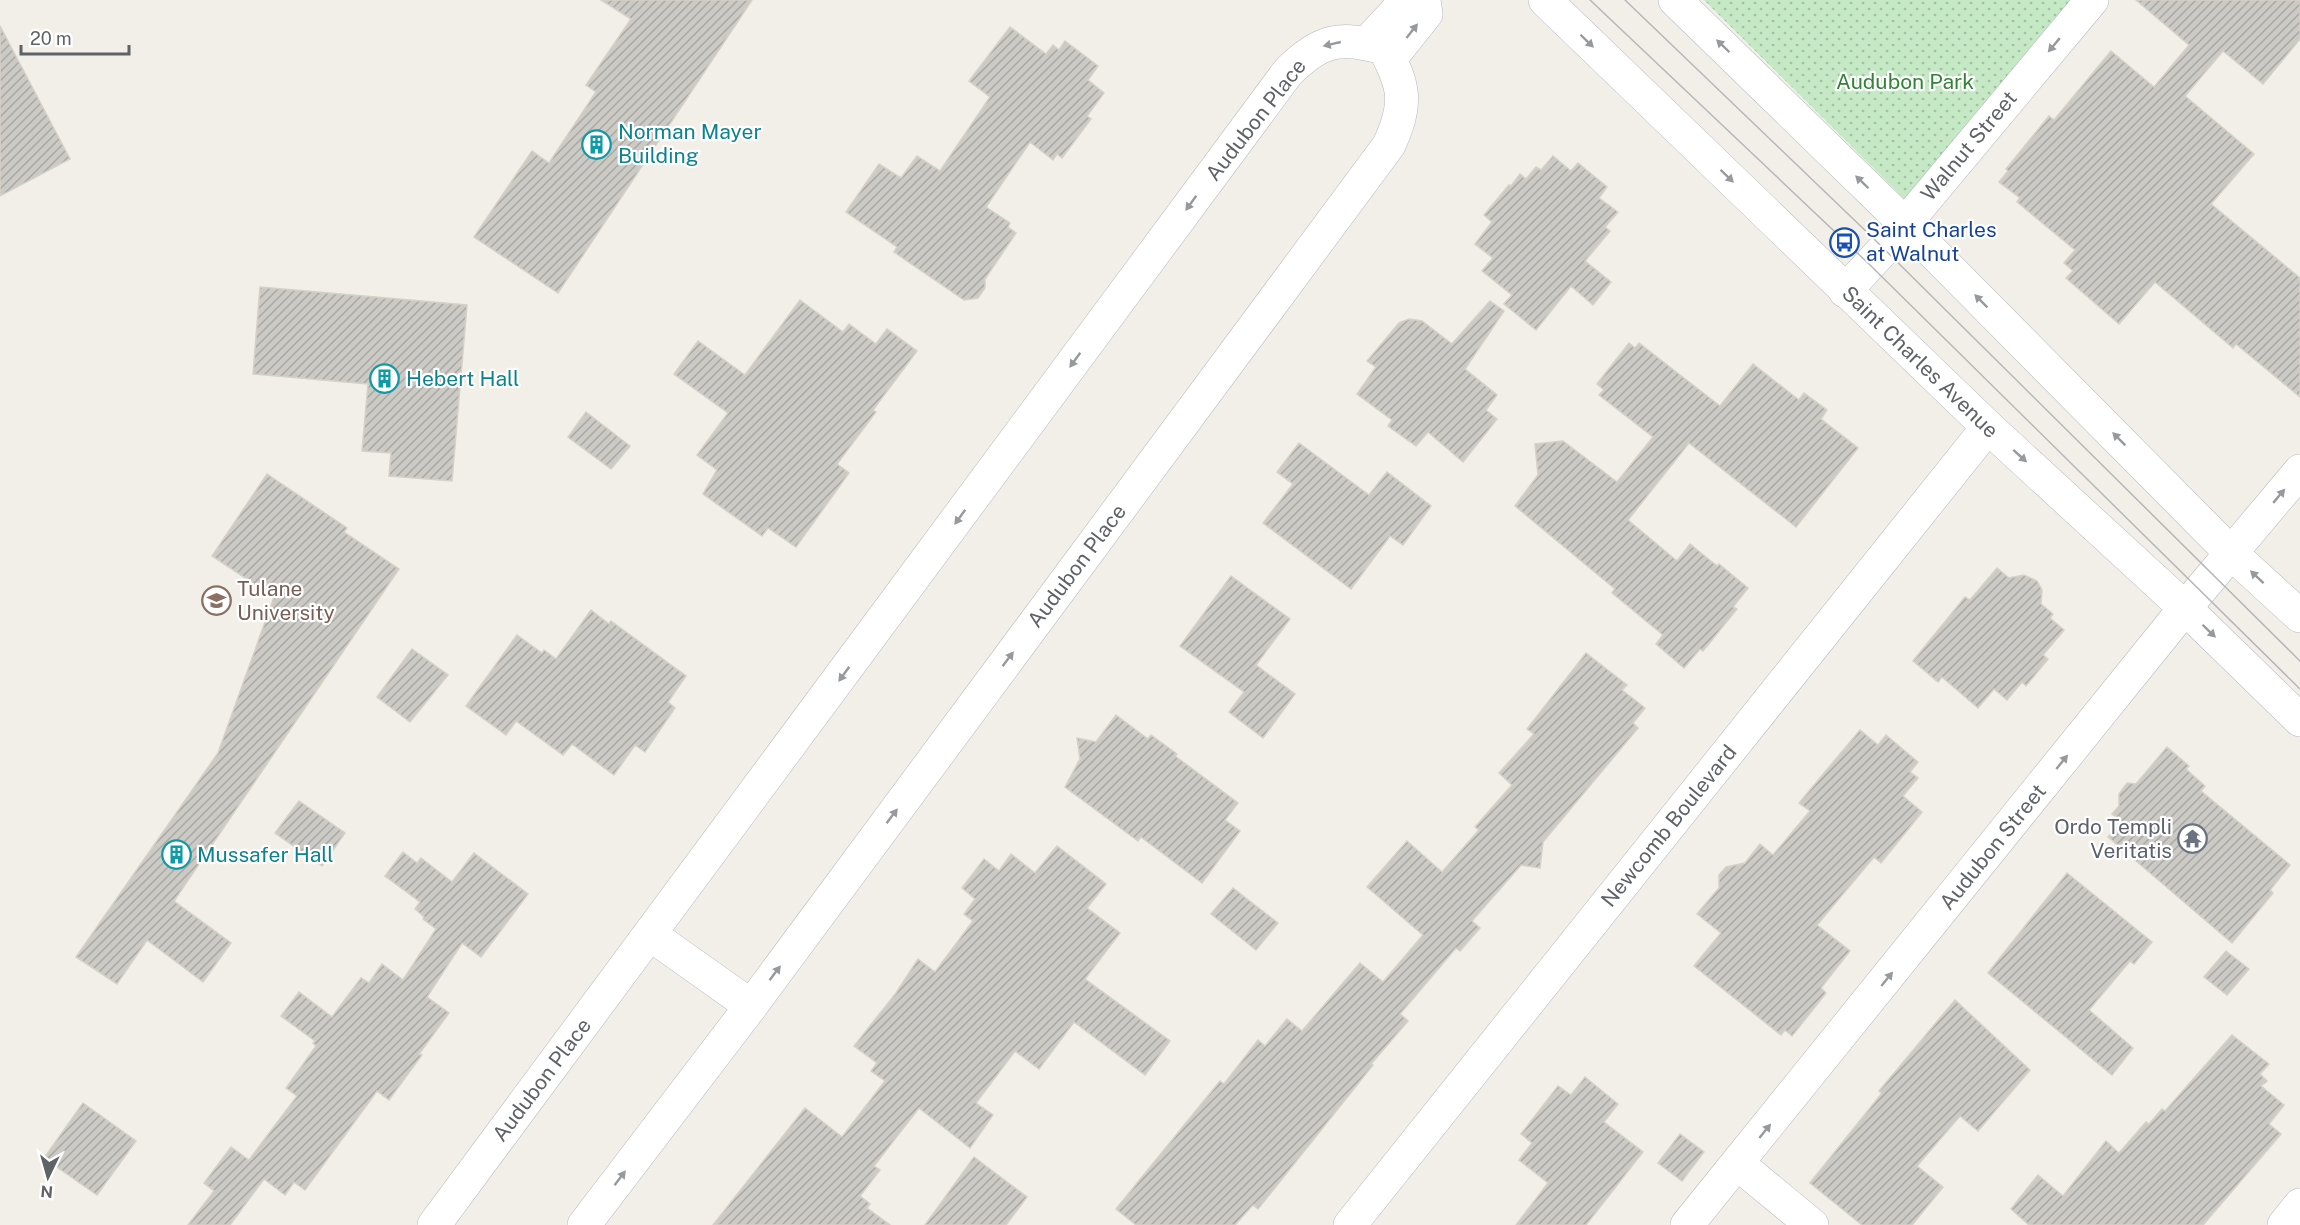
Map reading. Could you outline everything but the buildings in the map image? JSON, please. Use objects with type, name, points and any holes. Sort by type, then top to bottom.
[{"type":"street","points":[[1378,51],[1407,0]]},
{"type":"street","points":[[1378,51],[1426,14],[1424,0]]},
{"type":"street","name":"Saint Charles Avenue","points":[[1545,0],[1845,291],[1988,427],[2186,608],[2300,720]]},
{"type":"street","points":[[1676,0],[1904,224],[2231,553],[2300,616]]},
{"type":"street","name":"Walnut Street","points":[[1845,291],[1870,265],[2092,0]]},
{"type":"street","name":"Audubon Place","points":[[434,1225],[1288,72],[1304,56],[1328,43],[1354,40],[1378,51],[1397,73],[1403,102],[1399,123],[1389,145],[751,1006],[584,1225]]},
{"type":"street","name":"Newcomb Boulevard","points":[[1350,1225],[1988,427]]},
{"type":"street","name":"Audubon Street","points":[[1688,1225],[2186,608],[2300,471]]},
{"type":"street","points":[[651,935],[751,1006]]},
{"type":"street","points":[[1738,1164],[1812,1225]]},
{"type":"street","points":[[2284,1225],[2300,1205]]},
{"type":"green space","name":"Audubon Park","points":[[1704,0],[2083,0],[1910,204]]},
{"type":"tram line","points":[[1590,0],[1870,265],[2300,689]]},
{"type":"tram line","points":[[1625,0],[1872,237],[2300,661]]},
{"type":"place","name":"Norman Mayer Building","points":[[597,144]]},
{"type":"place","name":"Saint Charles at Walnut","points":[[1845,242]]},
{"type":"place","name":"Hebert Hall","points":[[385,379]]},
{"type":"place","name":"Tulane University","points":[[216,601]]},
{"type":"place","name":"Ordo Templi Veritatis","points":[[2193,839]]},
{"type":"place","name":"Mussafer Hall","points":[[176,855]]}]
